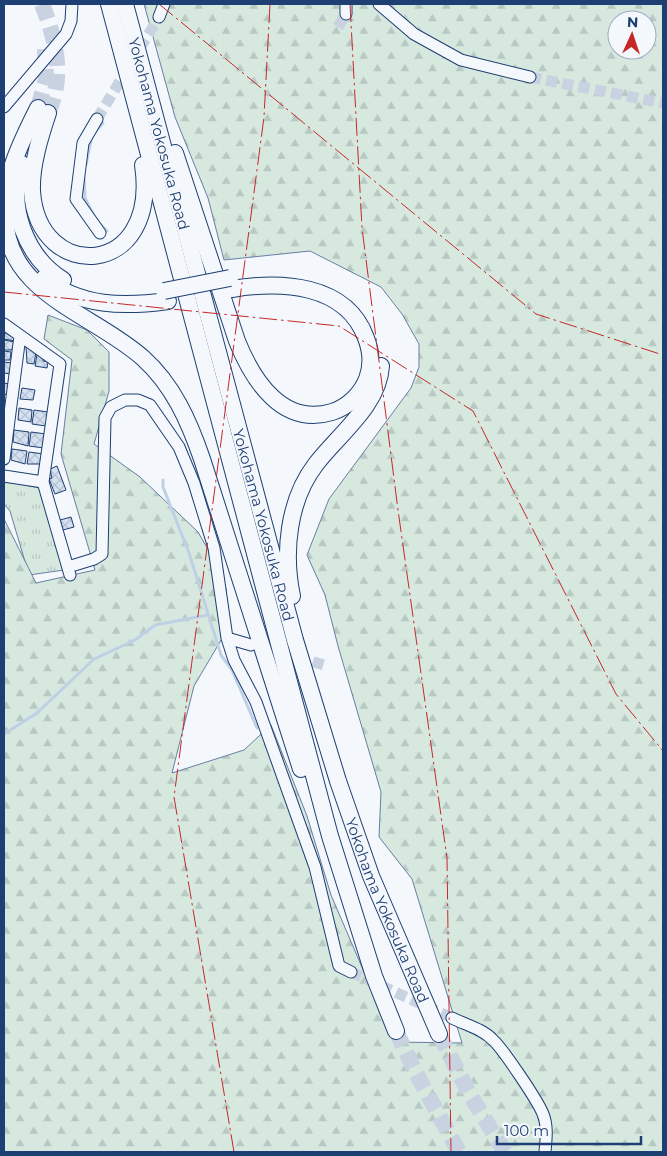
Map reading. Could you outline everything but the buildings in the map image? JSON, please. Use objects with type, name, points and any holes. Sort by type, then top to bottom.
[{"type":"highway","points":[[108,4],[141,149],[146,183],[144,207],[136,228],[124,242],[109,252],[90,256],[72,253],[55,243],[43,229],[34,207],[32,191],[35,161],[42,130],[43,111],[10,166],[5,189],[6,238],[23,270],[53,297],[134,350],[162,379],[182,410],[202,459],[306,782],[355,919]]},
{"type":"highway","name":"Yokohama Yokosuka Road","points":[[108,4],[306,749],[355,919],[396,1031]]},
{"type":"highway","points":[[126,7],[225,308],[248,368],[267,394],[284,407],[298,413],[318,415],[332,412],[348,404],[356,396],[367,379],[370,354],[363,331],[349,311],[324,295],[300,287],[231,283]]},
{"type":"highway","name":"Yokohama Yokosuka Road","points":[[126,7],[277,578],[338,782],[362,852],[393,930],[439,1034]]},
{"type":"highway","points":[[42,130],[32,143],[21,166],[17,194],[21,226],[36,254],[53,273],[86,290],[132,295],[166,296]]},
{"type":"highway","points":[[5,213],[13,238],[24,258],[41,276],[61,290],[86,300],[106,304],[139,304],[166,296],[280,274],[322,283],[348,296],[360,308],[376,333],[380,346],[381,370],[375,390],[357,416],[314,465],[302,488],[292,518],[288,556],[288,577],[294,608],[362,852]]},
{"type":"street","points":[[4,107],[66,34],[71,21],[72,4]]},
{"type":"street","points":[[159,17],[164,4]]},
{"type":"street","points":[[379,4],[414,34],[461,60],[530,77]]},
{"type":"street","points":[[97,119],[83,143],[76,199],[100,233]]},
{"type":"street","points":[[4,324],[60,364],[43,482],[69,571],[102,554],[104,546],[101,529],[105,418],[111,407],[126,400],[138,400],[150,405],[179,447],[194,483],[214,548],[227,638],[234,660],[256,702],[315,867],[339,966],[350,972]]},
{"type":"street","points":[[4,459],[20,336]]},
{"type":"street","points":[[4,476],[43,482]]},
{"type":"street","points":[[227,638],[251,645]]},
{"type":"street","points":[[452,1018],[485,1033],[494,1040],[504,1054],[543,1114],[546,1128],[545,1152]]},
{"type":"green space","points":[[144,4],[663,4],[663,1152],[4,1152],[4,519],[36,583],[95,570],[61,454],[72,360],[44,339],[48,315],[87,330],[109,352],[109,391],[94,444],[140,477],[198,532],[221,572],[226,589],[227,630],[194,686],[172,773],[244,750],[271,725],[307,816],[331,895],[394,1042],[462,1043],[412,879],[379,837],[381,792],[325,595],[307,555],[329,499],[411,388],[419,367],[419,344],[402,314],[381,287],[310,251],[224,260],[208,198],[175,117]]},
{"type":"green space","points":[[4,481],[40,488],[64,570],[29,575],[10,511],[4,504]]},
{"type":"waterway","points":[[95,132],[103,123]]},
{"type":"waterway","points":[[86,165],[91,140]]},
{"type":"waterway","points":[[84,177],[85,198],[95,218]]},
{"type":"waterway","points":[[99,223],[107,231]]},
{"type":"waterway","points":[[163,480],[163,487],[189,553],[221,655],[232,670],[257,728]]},
{"type":"waterway","points":[[4,734],[37,713],[94,659],[135,640],[155,625],[208,615]]},
{"type":"tunnel","points":[[42,4],[55,45],[57,58],[56,85],[48,113]]},
{"type":"tunnel","points":[[338,27],[346,14]]},
{"type":"tunnel","points":[[97,119],[159,17]]},
{"type":"tunnel","points":[[38,108],[46,79],[45,49]]},
{"type":"tunnel","points":[[530,77],[663,103]]},
{"type":"tunnel","points":[[297,657],[324,665]]},
{"type":"tunnel","points":[[351,972],[452,1018]]},
{"type":"tunnel","points":[[396,1031],[416,1073],[459,1152]]},
{"type":"tunnel","points":[[439,1034],[470,1095],[505,1152]]},
{"type":"power","points":[[159,4],[536,314],[663,355]]},
{"type":"power","points":[[234,1152],[174,797],[264,117],[270,4]]},
{"type":"power","points":[[350,4],[362,228],[398,510],[447,858],[451,1152]]},
{"type":"power","points":[[4,292],[339,326],[473,411],[616,694],[663,751]]}]
